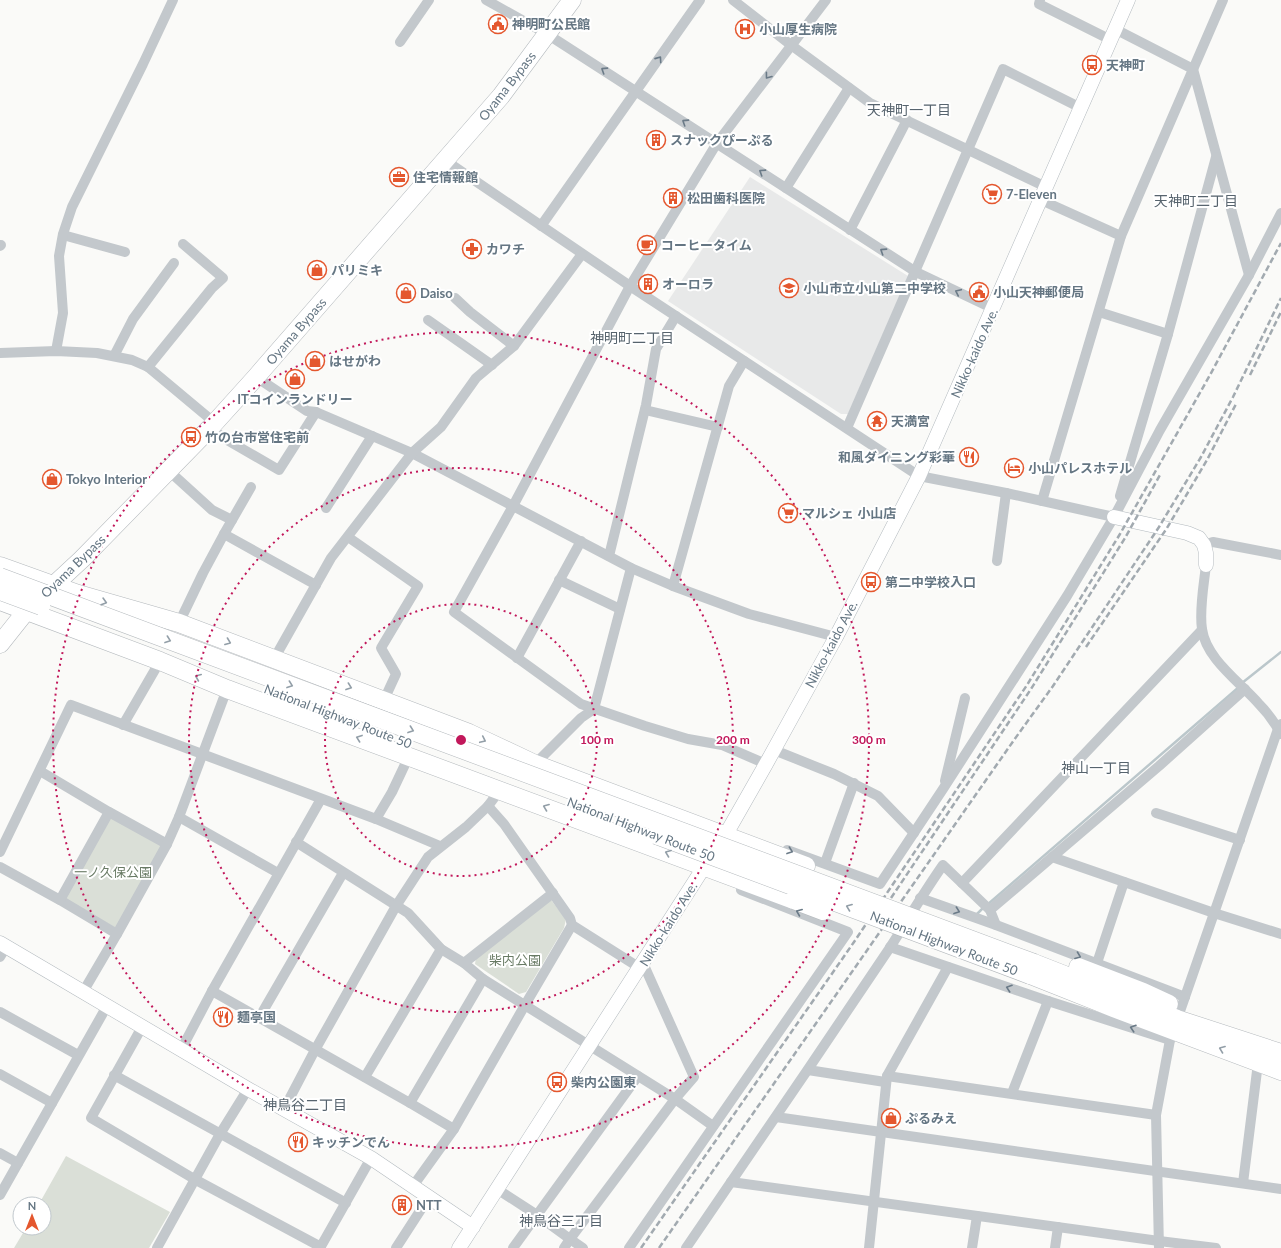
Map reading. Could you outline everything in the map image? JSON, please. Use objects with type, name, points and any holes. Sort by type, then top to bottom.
[{"type":"highway","name":"Oyama Bypass","points":[[0,644],[27,610],[53,586],[212,426],[256,377],[446,161],[501,96],[572,0]]},
{"type":"highway","points":[[0,566],[53,586],[179,623],[470,733],[534,764],[806,866],[1032,969]]},
{"type":"highway","name":"National Highway Route 50","points":[[0,577],[1032,969],[1122,1011],[1177,1019]]},
{"type":"highway","name":"National Highway Route 50","points":[[0,591],[1032,969],[1177,1019]]},
{"type":"highway","points":[[0,601],[160,661],[227,689],[794,900],[1032,969]]},
{"type":"highway","points":[[1177,1019],[1239,1034],[1259,1055],[1281,1071]]},
{"type":"highway","points":[[1259,1055],[1281,1053]]},
{"type":"main road","name":"Nikko-kaido Ave.","points":[[459,1248],[590,1047],[704,867],[733,839],[766,764],[836,637],[919,476],[994,309],[1128,0]]},
{"type":"main road","points":[[1114,517],[1187,533],[1199,538],[1204,545],[1206,565]]},
{"type":"main road","points":[[2,949],[83,992],[284,1110],[371,1158],[473,1227]]},
{"type":"street","points":[[56,351],[63,313],[59,256],[63,235],[72,207],[173,0]]},
{"type":"street","points":[[400,42],[429,0]]},
{"type":"street","points":[[486,0],[547,34],[916,272],[994,309]]},
{"type":"street","points":[[541,226],[700,0]]},
{"type":"street","points":[[732,0],[870,103],[967,149],[1043,194],[1121,236]]},
{"type":"street","points":[[766,764],[722,745],[688,739],[581,704],[454,612],[513,506],[630,286],[718,143],[826,0]]},
{"type":"street","points":[[1040,0],[1038,4],[1113,34],[1193,69]]},
{"type":"street","points":[[1042,501],[1121,236],[1223,0]]},
{"type":"street","points":[[848,428],[916,272],[967,149],[1003,69],[1080,108]]},
{"type":"street","points":[[1193,69],[1249,275]]},
{"type":"street","points":[[786,188],[849,88]]},
{"type":"street","points":[[850,230],[907,120]]},
{"type":"street","points":[[1114,517],[1168,334],[1216,157]]},
{"type":"street","points":[[446,161],[630,286],[919,476],[1006,493],[1114,517]]},
{"type":"street","points":[[733,839],[750,836],[880,884],[1067,596],[1114,517],[1160,430],[1249,275],[1281,213]]},
{"type":"street","points":[[63,235],[125,252]]},
{"type":"street","points":[[148,367],[222,278],[182,244]]},
{"type":"street","points":[[274,659],[331,558],[412,453],[441,427],[476,378],[514,346],[582,254]]},
{"type":"street","points":[[114,356],[133,319],[174,263]]},
{"type":"street","points":[[455,298],[470,312],[514,346]]},
{"type":"street","points":[[1099,312],[1168,334]]},
{"type":"street","points":[[609,556],[644,410],[656,349],[676,316]]},
{"type":"street","points":[[428,320],[492,365]]},
{"type":"street","points":[[0,353],[56,351],[96,353],[132,360],[148,367],[227,440],[279,470],[316,412]]},
{"type":"street","points":[[674,586],[729,386],[744,361]]},
{"type":"street","points":[[256,377],[307,411],[316,412],[412,453],[631,568],[748,614],[836,637]]},
{"type":"street","points":[[644,410],[718,427]]},
{"type":"street","points":[[326,508],[372,436]]},
{"type":"street","points":[[168,470],[212,510],[232,520]]},
{"type":"street","points":[[179,623],[203,573],[251,486]]},
{"type":"street","points":[[997,561],[1006,493]]},
{"type":"street","points":[[224,534],[316,585]]},
{"type":"street","points":[[348,537],[418,586],[381,648],[396,674],[384,700]]},
{"type":"street","points":[[517,658],[581,541]]},
{"type":"street","points":[[1204,545],[1213,542],[1281,555]]},
{"type":"street","points":[[1159,1245],[1156,1115],[1177,1019],[1280,729],[1260,704],[1211,654],[1205,642],[1202,630],[1201,615],[1206,565]]},
{"type":"street","points":[[534,764],[581,718],[594,709],[631,568]]},
{"type":"street","points":[[559,580],[620,609]]},
{"type":"street","points":[[962,883],[1202,630]]},
{"type":"street","points":[[123,725],[160,661]]},
{"type":"street","points":[[986,906],[1052,857],[1159,766],[1242,685]]},
{"type":"street","points":[[83,992],[117,934],[166,844],[178,817],[227,689]]},
{"type":"street","points":[[943,789],[965,698]]},
{"type":"street","points":[[0,852],[4,836],[40,771],[71,706],[376,819],[440,846]]},
{"type":"street","points":[[774,750],[834,774],[878,796],[914,833]]},
{"type":"street","points":[[376,819],[392,792],[409,756]]},
{"type":"street","points":[[40,771],[166,844]]},
{"type":"street","points":[[825,863],[854,783]]},
{"type":"street","points":[[284,1110],[315,1050],[396,906],[428,857],[466,827],[488,806],[500,790]]},
{"type":"street","points":[[181,1050],[212,991],[320,799]]},
{"type":"street","points":[[488,806],[504,824],[553,893],[570,918],[572,925],[642,966],[694,1077],[675,1099],[564,1248]]},
{"type":"street","points":[[60,900],[109,812]]},
{"type":"street","points":[[1156,813],[1240,840]]},
{"type":"street","points":[[178,817],[278,873]]},
{"type":"street","points":[[296,842],[408,913],[441,949],[464,963],[483,980],[675,1099],[713,1126]]},
{"type":"street","points":[[1052,857],[1214,913],[1281,934]]},
{"type":"street","points":[[686,1248],[808,1070],[943,865],[986,906],[996,925]]},
{"type":"street","points":[[0,867],[117,934]]},
{"type":"street","points":[[259,1018],[343,873]]},
{"type":"street","points":[[629,1248],[848,932],[729,884],[726,875]]},
{"type":"street","points":[[1097,963],[1124,882]]},
{"type":"street","points":[[464,963],[553,893]]},
{"type":"street","points":[[920,898],[1097,963],[1177,1019]]},
{"type":"street","points":[[413,1186],[454,1129],[572,925]]},
{"type":"street","points":[[890,947],[1048,1001],[1177,1019]]},
{"type":"street","points":[[365,1078],[441,949]]},
{"type":"street","points":[[869,1248],[886,1079],[948,967]]},
{"type":"street","points":[[410,1103],[483,980]]},
{"type":"street","points":[[212,991],[454,1129]]},
{"type":"street","points":[[1012,1094],[1048,1001]]},
{"type":"street","points":[[0,1195],[107,1006]]},
{"type":"street","points":[[0,1012],[78,1055]]},
{"type":"street","points":[[142,1027],[91,1118],[196,1180],[320,1248],[371,1158]]},
{"type":"street","points":[[1243,1183],[1259,1055]]},
{"type":"street","points":[[808,1070],[1012,1094],[1156,1115]]},
{"type":"street","points":[[0,1074],[52,1103]]},
{"type":"street","points":[[114,1075],[346,1203]]},
{"type":"street","points":[[513,1248],[638,1076]]},
{"type":"street","points":[[157,1248],[196,1180],[220,1134],[248,1089]]},
{"type":"street","points":[[776,1117],[1281,1189]]},
{"type":"street","points":[[0,1152],[18,1163]]},
{"type":"street","points":[[731,1182],[1058,1227],[1159,1245],[1216,1248]]},
{"type":"street","points":[[497,1189],[583,1248]]},
{"type":"street","points":[[396,1248],[429,1197]]},
{"type":"street","points":[[972,1248],[977,1216]]},
{"type":"street","points":[[1055,1248],[1058,1227]]},
{"type":"shaded area","name":"小山市立小山第二中学校","points":[[750,177],[908,276],[848,414],[841,414],[668,301]]},
{"type":"green space","name":"一ノ久保公園","points":[[111,817],[162,846],[116,928],[64,899]]},
{"type":"green space","name":"柴内公園","points":[[551,900],[566,919],[564,928],[526,992],[519,994],[475,964],[476,957]]},
{"type":"green space","points":[[66,1156],[170,1212],[149,1248],[14,1248],[21,1236],[52,1236],[52,1196],[44,1196]]},
{"type":"waterway","points":[[1242,683],[1281,652]]},
{"type":"waterway","points":[[987,905],[1239,687]]},
{"type":"waterway","points":[[977,914],[983,908]]},
{"type":"railway","points":[[641,1248],[854,942],[1027,685],[1120,534],[1210,375],[1281,243]]},
{"type":"railway","points":[[659,1248],[1053,686],[1159,527],[1201,457],[1233,397],[1281,298]]},
{"type":"railway","points":[[1250,375],[1281,312]]},
{"type":"railway","points":[[1086,647],[1167,528],[1207,460],[1236,404]]},
{"type":"railway","points":[[881,913],[1031,689],[1125,538],[1160,475]]},
{"type":"place","name":"神明町公民館","points":[[498,24]]},
{"type":"place","name":"小山厚生病院","points":[[745,29]]},
{"type":"place","name":"天神町","points":[[1092,65]]},
{"type":"place","name":"スナックぴーぷる","points":[[656,140]]},
{"type":"place","name":"住宅情報館","points":[[399,177]]},
{"type":"place","name":"7-Eleven","points":[[992,194]]},
{"type":"place","name":"松田歯科医院","points":[[673,198]]},
{"type":"place","name":"コーヒータイム","points":[[647,245]]},
{"type":"place","name":"カワチ","points":[[472,249]]},
{"type":"place","name":"パリミキ","points":[[317,270]]},
{"type":"place","name":"オーロラ","points":[[648,284]]},
{"type":"place","name":"小山市立小山第二中学校","points":[[789,288]]},
{"type":"place","name":"小山天神郵便局","points":[[979,292]]},
{"type":"place","name":"Daiso","points":[[406,293]]},
{"type":"place","name":"はせがわ","points":[[315,361]]},
{"type":"place","name":"ITコインランドリー","points":[[295,379]]},
{"type":"place","name":"天満宮","points":[[877,421]]},
{"type":"place","name":"竹の台市営住宅前","points":[[191,437]]},
{"type":"place","name":"和風ダイニング彩華","points":[[969,457]]},
{"type":"place","name":"小山パレスホテル","points":[[1014,468]]},
{"type":"place","name":"Tokyo Interior","points":[[52,479]]},
{"type":"place","name":"マルシェ 小山店","points":[[788,513]]},
{"type":"place","name":"第二中学校入口","points":[[871,582]]},
{"type":"place","name":"麺亭国","points":[[223,1017]]},
{"type":"place","name":"柴内公園東","points":[[557,1082]]},
{"type":"place","name":"ぷるみえ","points":[[891,1118]]},
{"type":"place","name":"キッチンでん","points":[[298,1142]]},
{"type":"place","name":"NTT","points":[[402,1205]]},
{"type":"district","name":"天神町一丁目","points":[[909,110]]},
{"type":"district","name":"天神町二丁目","points":[[1196,201]]},
{"type":"district","name":"神明町二丁目","points":[[632,338]]},
{"type":"district","name":"神山一丁目","points":[[1096,768]]},
{"type":"district","name":"神鳥谷二丁目","points":[[305,1105]]},
{"type":"district","name":"神鳥谷三丁目","points":[[561,1221]]}]
